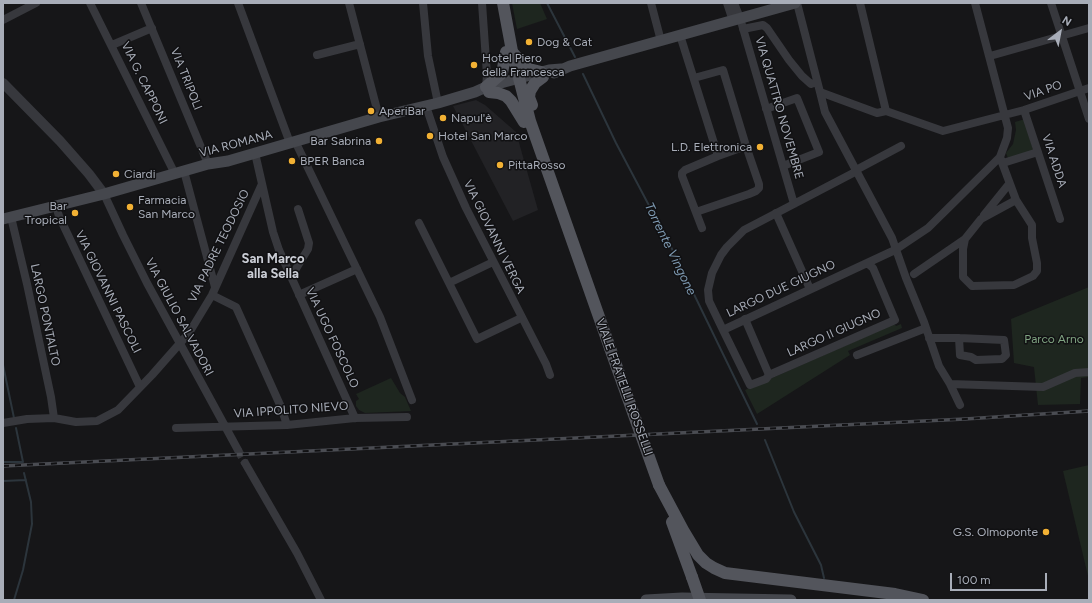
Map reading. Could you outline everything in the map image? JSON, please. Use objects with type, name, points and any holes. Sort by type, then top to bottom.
[{"type":"main road","name":"VIALE FRATELLI ROSSELLI","points":[[497,3],[517,82],[530,121],[692,577],[697,600]]},
{"type":"main road","name":"VIALE FRATELLI ROSSELLI","points":[[503,3],[509,51]]},
{"type":"main road","name":"VIA ROMANA","points":[[7,218],[104,194],[208,164],[228,161],[379,117],[517,82],[680,35],[742,24],[790,4]]},
{"type":"main road","points":[[524,122],[506,96],[488,89],[502,72],[509,51],[522,64],[542,75],[532,87],[529,97],[537,124],[543,157]]},
{"type":"main road","name":"VIALE FRATELLI ROSSELLI","points":[[517,82],[524,122],[533,146],[548,173]]},
{"type":"main road","points":[[659,485],[698,555],[706,563],[725,573],[895,594],[923,600]]},
{"type":"main road","points":[[646,600],[660,598],[697,600],[791,600]]},
{"type":"street","points":[[3,20],[36,3]]},
{"type":"street","name":"VIA G. CAPPONI","points":[[90,3],[180,173],[216,287]]},
{"type":"street","name":"VIA TRIPOLI","points":[[141,3],[208,164]]},
{"type":"street","points":[[238,3],[293,142],[380,317],[412,400]]},
{"type":"street","points":[[349,3],[379,117]]},
{"type":"street","points":[[423,3],[428,56],[438,103]]},
{"type":"street","points":[[482,3],[488,89]]},
{"type":"street","points":[[651,3],[662,41]]},
{"type":"street","points":[[727,3],[731,14],[742,24],[764,25],[802,76],[811,84],[817,82]]},
{"type":"street","name":"VIA QUATTRO NOVEMBRE","points":[[734,3],[742,24],[794,204]]},
{"type":"street","points":[[860,3],[886,111]]},
{"type":"street","points":[[965,239],[963,248],[963,277],[972,286],[1014,285],[1033,276],[1037,271],[1032,238],[1032,225],[1016,200],[1009,184],[1002,160],[1008,128],[975,3]]},
{"type":"street","points":[[1050,3],[1089,119]]},
{"type":"street","points":[[790,4],[817,82],[825,112],[892,238],[895,250],[926,328],[939,366],[960,405]]},
{"type":"street","points":[[112,45],[152,28]]},
{"type":"street","points":[[990,56],[1089,28]]},
{"type":"street","points":[[680,35],[718,156]]},
{"type":"street","points":[[316,55],[360,44]]},
{"type":"street","points":[[694,78],[723,70],[759,188],[749,194],[696,212]]},
{"type":"street","points":[[3,83],[60,141],[89,174],[104,194]]},
{"type":"street","name":"VIA PO","points":[[820,92],[878,113],[886,111],[943,131],[1024,110],[1089,88]]},
{"type":"street","points":[[766,110],[797,98],[819,152],[783,166]]},
{"type":"street","name":"VIA GIOVANNI VERGA","points":[[426,106],[443,157],[466,208],[550,375]]},
{"type":"street","name":"VIA ADDA","points":[[1024,110],[1060,219]]},
{"type":"street","points":[[702,228],[682,173],[685,170],[718,156],[746,146]]},
{"type":"street","name":"LARGO DUE GIUGNO","points":[[901,146],[744,230],[727,247],[712,273],[709,285],[709,301],[723,330],[895,250],[928,228],[1002,160]]},
{"type":"street","points":[[1002,160],[1038,152]]},
{"type":"street","name":"VIA UGO FOSCOLO","points":[[255,153],[273,232],[279,250],[355,418]]},
{"type":"street","name":"VIA PADRE TEODOSIO","points":[[3,423],[27,419],[54,418],[76,422],[97,421],[118,410],[152,375],[189,333],[216,287],[262,184]]},
{"type":"street","points":[[914,274],[965,239],[1009,184]]},
{"type":"street","name":"VIA GIULIO SALVADORI","points":[[104,194],[122,235],[238,450]]},
{"type":"street","points":[[981,219],[1016,200]]},
{"type":"street","name":"VIA GIOVANNI PASCOLI","points":[[56,206],[59,216],[140,387]]},
{"type":"street","points":[[291,277],[308,249],[309,243],[298,209]]},
{"type":"street","points":[[776,213],[810,289]]},
{"type":"street","name":"LARGO PONTALTO","points":[[7,218],[32,305],[54,418]]},
{"type":"street","points":[[419,223],[477,339],[521,318]]},
{"type":"street","points":[[449,282],[493,262]]},
{"type":"street","name":"LARGO II GIUGNO","points":[[723,330],[750,385],[766,379],[769,375],[895,320],[873,268],[867,263]]},
{"type":"street","points":[[299,296],[357,269]]},
{"type":"street","points":[[212,295],[236,307],[281,407],[287,425]]},
{"type":"street","points":[[745,319],[769,375]]},
{"type":"street","points":[[857,355],[926,328]]},
{"type":"street","points":[[929,338],[959,338],[1004,340],[1006,355],[1002,359],[976,360],[971,357],[960,355],[959,338]]},
{"type":"street","points":[[950,384],[1043,387],[1075,373],[1089,372]]},
{"type":"street","name":"VIA IPPOLITO NIEVO","points":[[176,428],[287,425],[355,418],[407,418]]},
{"type":"street","points":[[245,463],[297,553],[321,600]]},
{"type":"shaded area","points":[[476,100],[485,105],[516,132],[538,210],[513,221],[453,106]]},
{"type":"green space","points":[[512,3],[540,3],[547,19],[517,29]]},
{"type":"green space","points":[[1025,119],[1033,150],[1009,161],[1006,153],[1013,144],[1016,130],[1015,122]]},
{"type":"green space","name":"Parco Arno","points":[[1089,287],[1089,377],[1081,378],[1080,404],[1038,405],[1034,367],[1014,363],[1011,319]]},
{"type":"green space","points":[[894,324],[896,326],[901,324],[902,328],[848,351],[850,355],[757,414],[745,390]]},
{"type":"green space","points":[[391,378],[400,393],[405,397],[411,411],[365,413],[359,410],[356,406],[356,401],[359,399],[356,394]]},
{"type":"green space","points":[[1089,465],[1089,575],[1088,576],[1063,471]]},
{"type":"waterway","points":[[547,3],[575,57]]},
{"type":"waterway","name":"Torrente Vingone","points":[[583,74],[616,143],[672,249],[757,424]]},
{"type":"waterway","points":[[3,365],[14,418]]},
{"type":"waterway","points":[[3,462],[23,462],[16,428]]},
{"type":"waterway","name":"Torrente Vingone","points":[[765,440],[794,512],[821,565],[824,578]]},
{"type":"waterway","points":[[14,600],[23,570],[32,524],[31,502],[24,473]]},
{"type":"waterway","points":[[3,481],[26,480]]},
{"type":"tunnel","points":[[238,450],[245,463]]},
{"type":"railway","points":[[3,466],[965,419],[1089,411]]},
{"type":"place","name":"Dog & Cat","points":[[529,42]]},
{"type":"place","name":"Hotel Piero della Francesca","points":[[474,65]]},
{"type":"place","name":"AperiBar","points":[[371,111]]},
{"type":"place","name":"Napul'è","points":[[443,118]]},
{"type":"place","name":"Hotel San Marco","points":[[430,136]]},
{"type":"place","name":"Bar Sabrina","points":[[379,141]]},
{"type":"place","name":"L.D. Elettronica","points":[[760,147]]},
{"type":"place","name":"BPER Banca","points":[[292,161]]},
{"type":"place","name":"PittaRosso","points":[[500,165]]},
{"type":"place","name":"Ciardi","points":[[116,174]]},
{"type":"place","name":"Farmacia San Marco","points":[[130,207]]},
{"type":"place","name":"Bar Tropical","points":[[75,213]]},
{"type":"place","name":"G.S. Olmoponte","points":[[1046,532]]},
{"type":"district","name":"San Marco alla Sella","points":[[273,266]]}]
